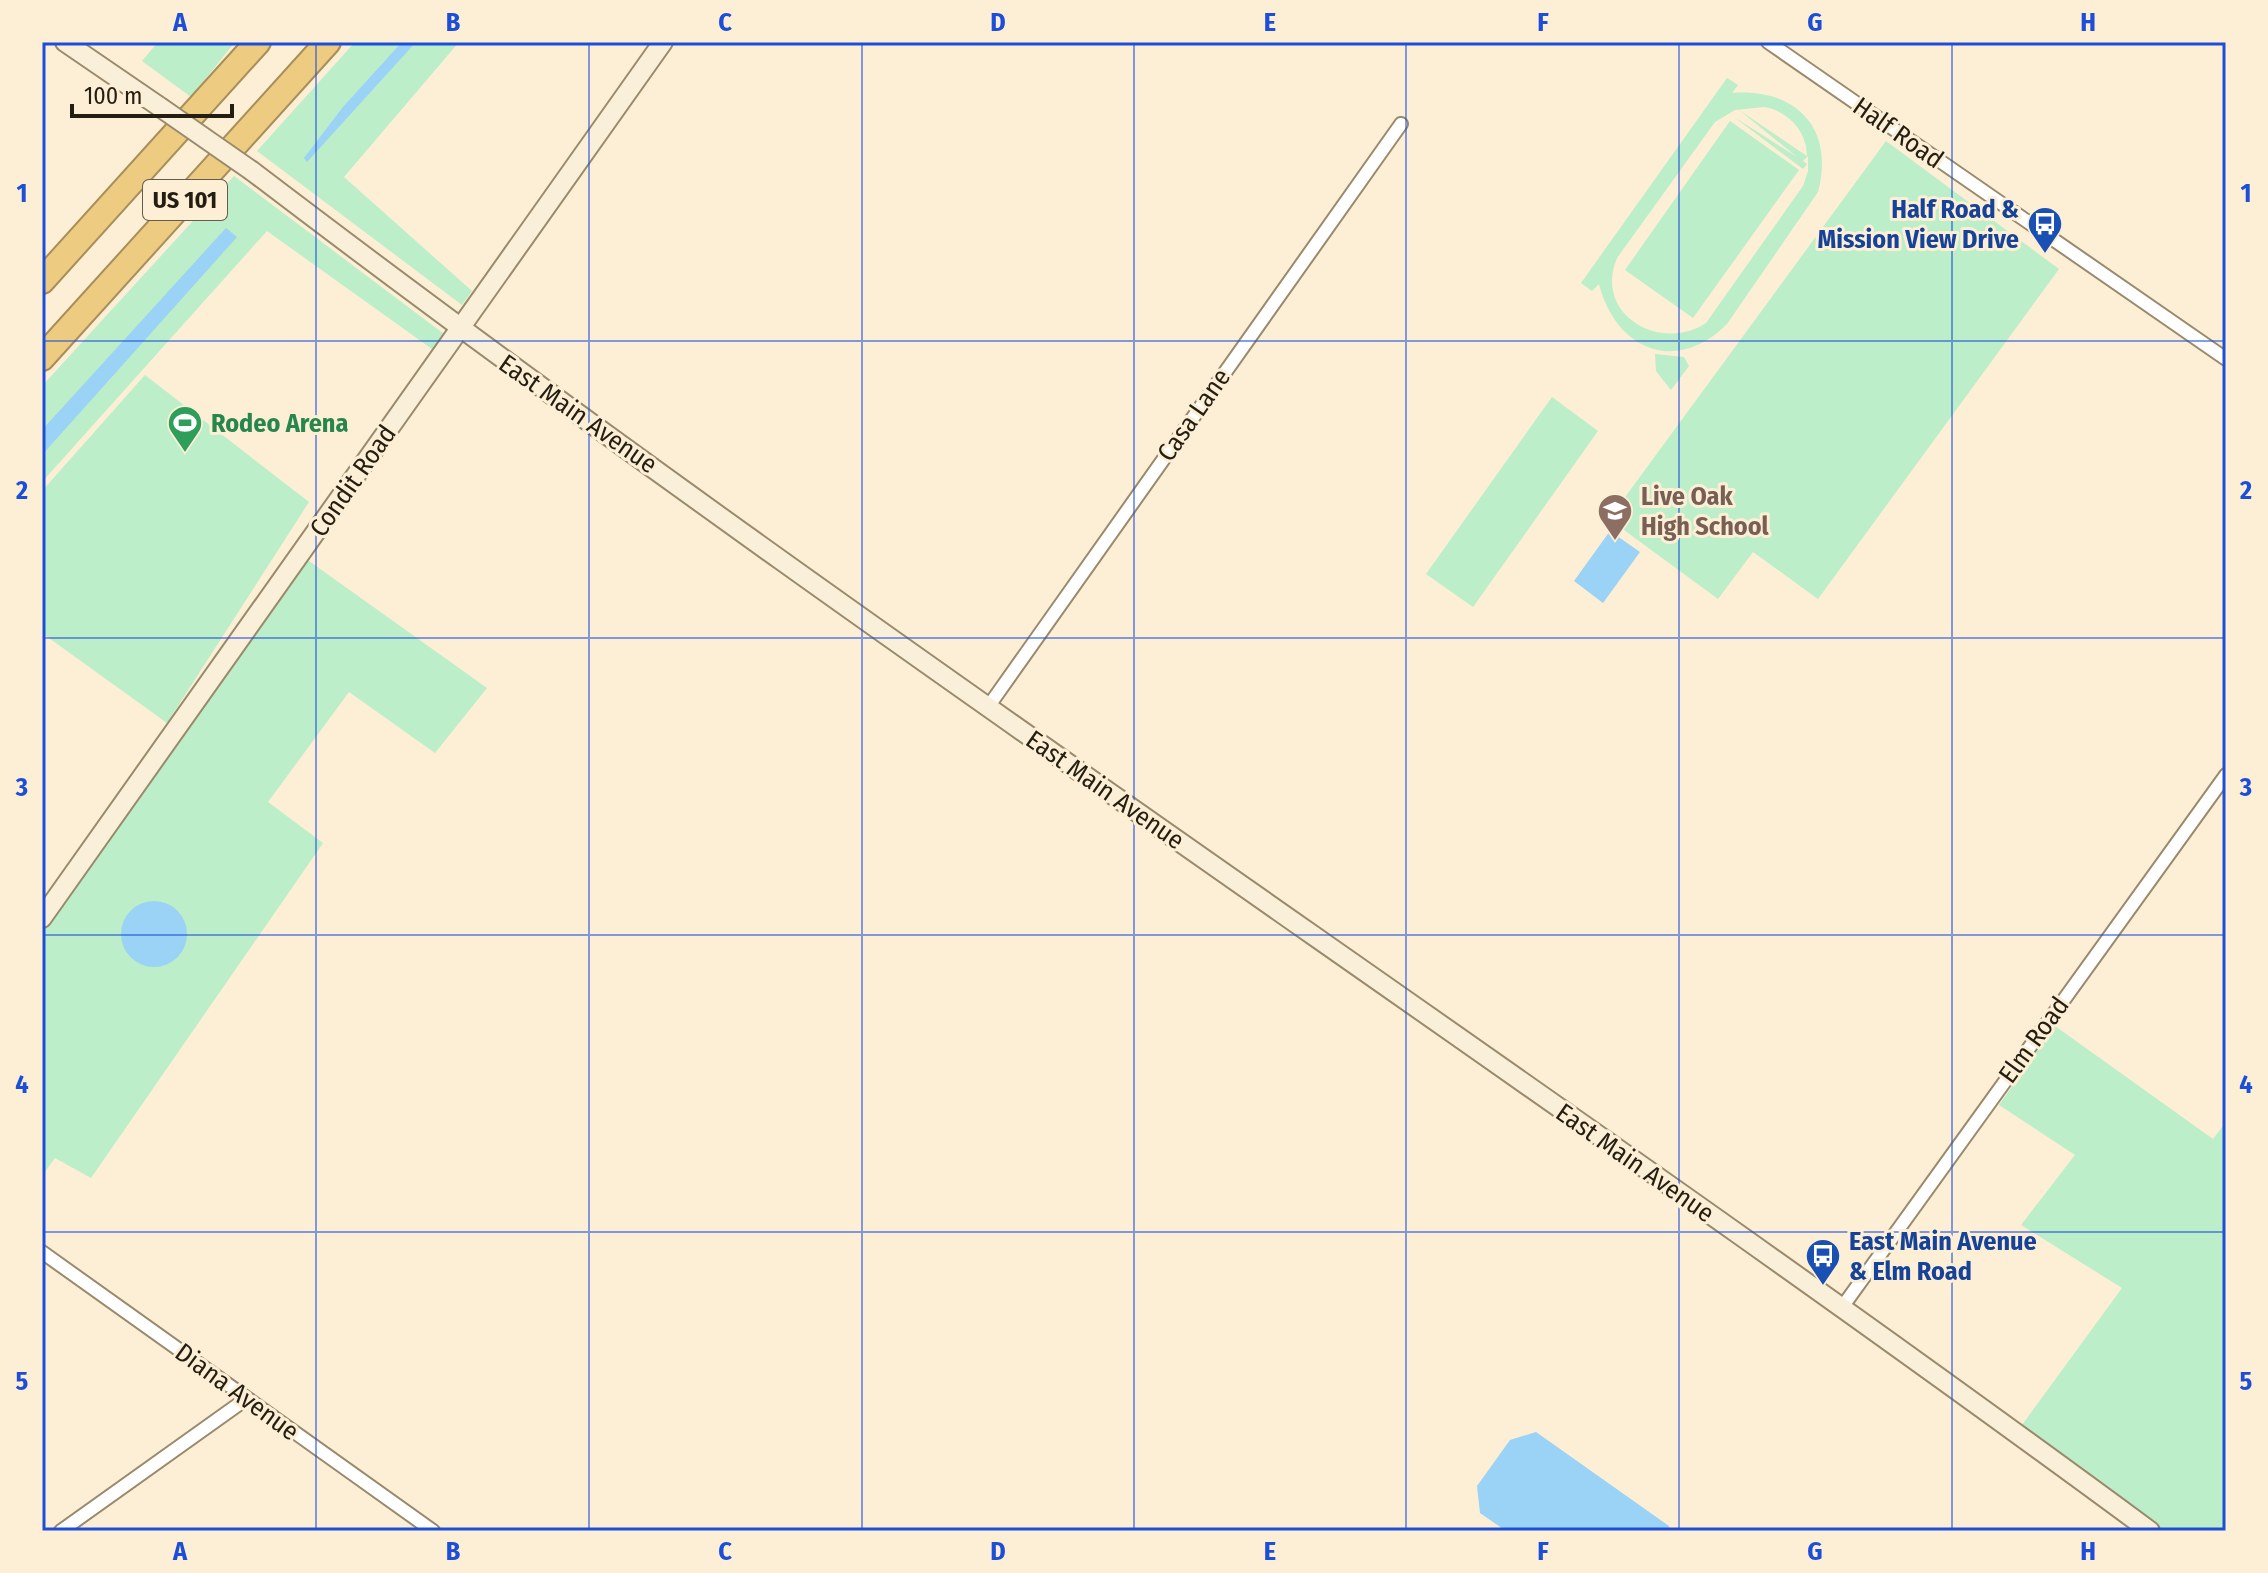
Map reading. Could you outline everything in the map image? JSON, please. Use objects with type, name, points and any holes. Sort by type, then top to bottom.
[{"type":"highway","name":"US 101","points":[[42,281],[258,42]]},
{"type":"highway","name":"US 101","points":[[42,358],[328,42]]},
{"type":"street","name":"East Main Avenue","points":[[65,42],[252,171],[460,330],[988,707],[1843,1306],[2150,1531]]},
{"type":"street","name":"Condit Road","points":[[42,918],[663,42]]},
{"type":"street","name":"Half Road","points":[[1768,42],[2226,359]]},
{"type":"street","name":"Casa Lane","points":[[988,707],[1401,124]]},
{"type":"street","name":"Elm Road","points":[[1843,1306],[2226,775]]},
{"type":"street","name":"Diana Avenue","points":[[42,1252],[433,1531]]},
{"type":"street","points":[[61,1531],[246,1399]]},
{"type":"green space","points":[[158,42],[235,42],[191,97],[142,61]]},
{"type":"green space","points":[[355,42],[459,42],[344,177],[472,291],[462,305],[257,151]]},
{"type":"green space","points":[[1727,78],[1738,85],[1732,93],[1775,97],[1792,105],[1815,131],[1821,149],[1822,169],[1818,192],[1727,324],[1708,340],[1688,349],[1669,351],[1650,348],[1619,325],[1607,307],[1599,284],[1592,291],[1581,283]],"holes":[[[1773,109],[1788,118],[1800,131],[1807,156],[1739,110],[1797,157],[1734,117],[1803,169],[1807,164],[1803,161],[1808,156],[1808,171],[1803,186],[1706,323],[1670,334],[1652,331],[1636,323],[1623,312],[1614,296],[1612,278],[1617,258],[1715,122],[1735,110]]]},
{"type":"green space","points":[[1730,121],[1799,170],[1693,318],[1625,270]]},
{"type":"green space","points":[[1886,141],[2059,269],[1818,599],[1753,552],[1718,599],[1609,519]]},
{"type":"green space","points":[[234,176],[444,334],[432,349],[267,231],[42,482],[42,386]]},
{"type":"green space","points":[[1655,354],[1684,357],[1689,366],[1671,390],[1656,371]]},
{"type":"green space","points":[[145,375],[309,502],[167,723],[42,633],[42,491]]},
{"type":"green space","points":[[1552,397],[1598,431],[1473,607],[1426,574]]},
{"type":"green space","points":[[302,556],[487,688],[435,753],[349,692],[268,802],[323,843],[91,1178],[55,1158],[42,1176],[42,919]]},
{"type":"green space","points":[[2055,1026],[2213,1139],[2226,1122],[2226,1531],[2162,1531],[2019,1429],[2122,1288],[2021,1225],[2075,1155],[1999,1105]]},
{"type":"water","points":[[402,42],[416,42],[307,162],[304,158],[343,107]]},
{"type":"water","points":[[226,228],[237,237],[42,455],[42,430]]},
{"type":"water","points":[[1610,531],[1640,552],[1603,603],[1574,581]]},
{"type":"water","points":[[160,901],[178,910],[185,921],[185,947],[178,958],[167,965],[148,967],[130,958],[123,947],[121,928],[130,910],[141,903]]},
{"type":"water","points":[[1536,1432],[1669,1526],[1670,1531],[1506,1531],[1480,1513],[1477,1486],[1510,1440]]},
{"type":"place","name":"Half Road & Mission View Drive","points":[[2045,255]]},
{"type":"place","name":"Rodeo Arena","points":[[185,454]]},
{"type":"place","name":"Live Oak High School","points":[[1615,542]]},
{"type":"place","name":"East Main Avenue & Elm Road","points":[[1823,1287]]}]
